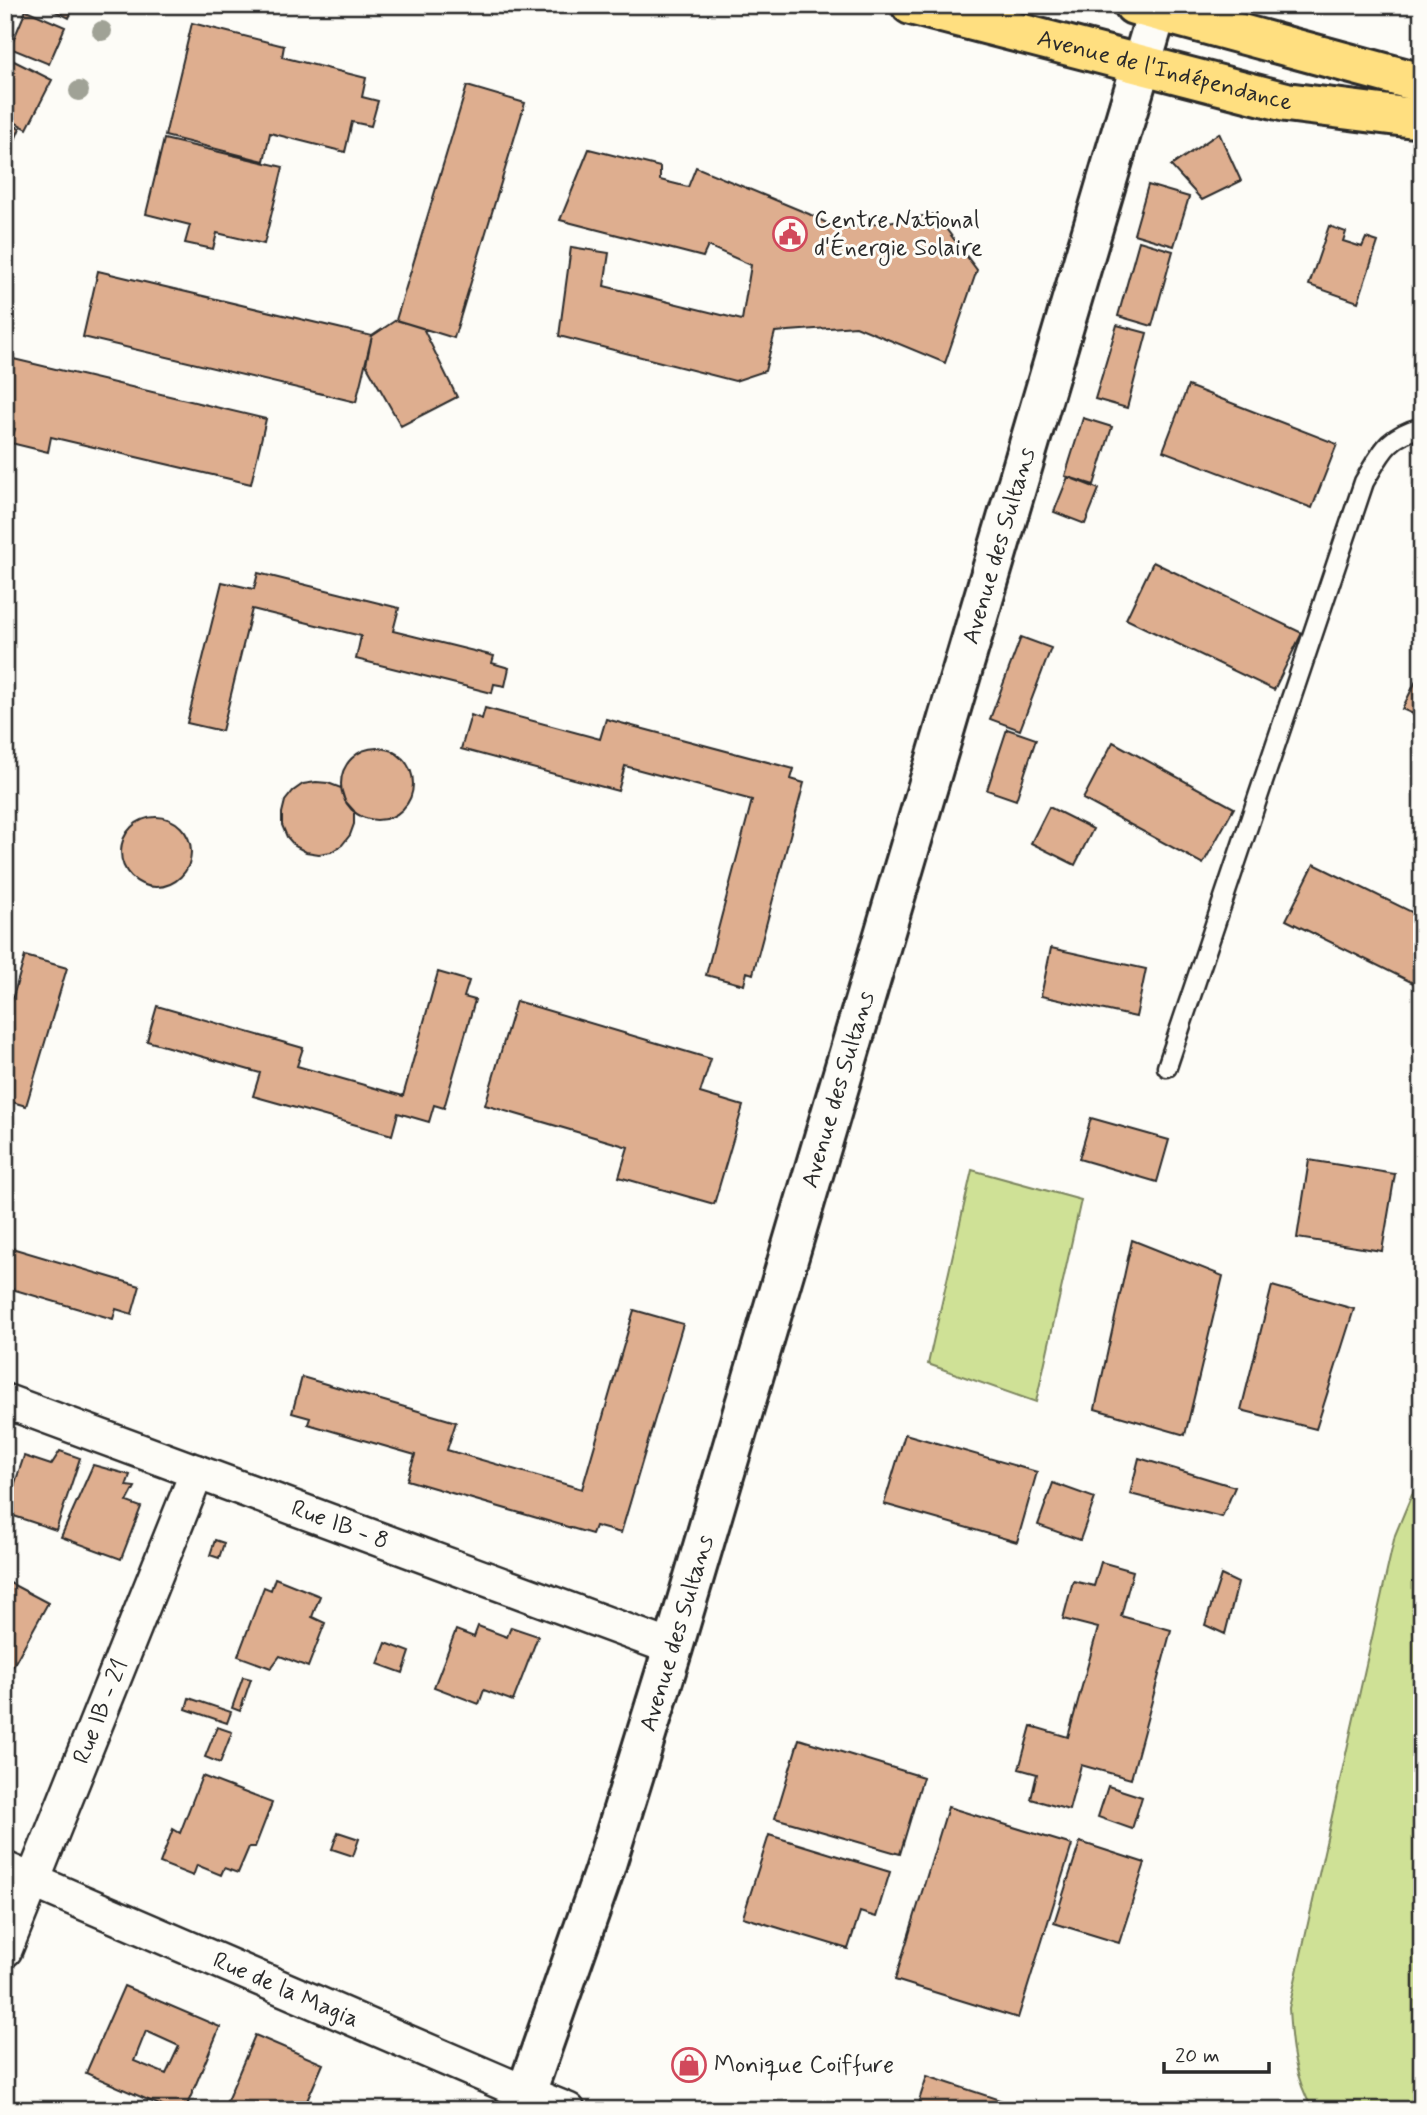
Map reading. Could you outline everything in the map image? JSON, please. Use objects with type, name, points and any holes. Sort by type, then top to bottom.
[{"type":"highway","name":"Avenue de l'Indépendance","points":[[911,5],[1286,102],[1422,119]]},
{"type":"highway","points":[[1150,7],[1422,83]]},
{"type":"street","name":"Avenue des Sultans","points":[[523,2102],[604,1871],[673,1648],[1140,64],[1150,7]]},
{"type":"street","name":"Rue IB - 8","points":[[5,1401],[673,1648]]},
{"type":"street","name":"Rue IB - 21","points":[[5,1950],[19,1875],[197,1472]]},
{"type":"street","name":"Rue de la Magia","points":[[19,1875],[523,2102],[568,2110]]},
{"type":"lane","points":[[1167,1067],[1364,482],[1387,445],[1403,432],[1422,427]]},
{"type":"green space","points":[[972,1170],[1081,1200],[1036,1402],[928,1364]]},
{"type":"green space","points":[[1422,1481],[1422,2110],[1313,2110],[1295,2060],[1289,2008],[1395,1535],[1412,1494]]},
{"type":"building","points":[[43,5],[75,5],[69,18]]},
{"type":"building","points":[[26,10],[65,27],[49,64],[10,48]]},
{"type":"building","points":[[192,23],[284,46],[282,57],[366,78],[362,97],[378,101],[371,126],[352,122],[345,152],[270,133],[264,161],[165,136]]},
{"type":"building","points":[[8,58],[52,80],[27,129],[5,117],[5,62]]},
{"type":"building","points":[[467,86],[525,103],[454,338],[396,320]]},
{"type":"building","points":[[5,122],[20,128],[5,164]]},
{"type":"building","points":[[1219,133],[1241,181],[1202,200],[1171,166]]},
{"type":"building","points":[[164,139],[283,167],[264,244],[217,233],[213,249],[185,243],[190,225],[146,214]]},
{"type":"building","points":[[589,149],[660,167],[660,180],[688,187],[696,167],[809,214],[840,230],[935,214],[977,270],[945,363],[856,326],[775,332],[765,371],[735,381],[559,336],[571,247],[609,253],[604,286],[742,320],[751,265],[708,246],[703,257],[560,220]]},
{"type":"building","points":[[1148,185],[1189,197],[1174,246],[1134,234]]},
{"type":"building","points":[[1329,226],[1346,232],[1343,241],[1362,247],[1366,238],[1378,242],[1358,302],[1309,285]]},
{"type":"building","points":[[1139,241],[1173,251],[1152,326],[1118,316]]},
{"type":"building","points":[[98,271],[372,336],[356,402],[83,337]]},
{"type":"building","points":[[396,320],[423,328],[457,397],[401,426],[366,364],[372,336]]},
{"type":"building","points":[[1117,325],[1147,333],[1127,408],[1095,399]]},
{"type":"building","points":[[5,357],[266,419],[251,484],[51,437],[48,452],[11,443],[15,429],[5,426]]},
{"type":"building","points":[[1188,386],[1337,444],[1312,508],[1163,451]]},
{"type":"building","points":[[1083,418],[1112,427],[1094,485],[1065,476]]},
{"type":"building","points":[[1068,477],[1099,489],[1085,524],[1054,512]]},
{"type":"building","points":[[1153,562],[1302,633],[1274,690],[1126,619]]},
{"type":"building","points":[[258,573],[399,608],[393,631],[494,656],[492,663],[509,668],[505,686],[494,684],[492,693],[356,659],[361,636],[252,609],[222,731],[187,723],[222,582],[254,589]]},
{"type":"building","points":[[1021,637],[1051,648],[1020,730],[990,719]]},
{"type":"building","points":[[1422,669],[1422,718],[1402,709]]},
{"type":"building","points":[[485,708],[600,739],[606,719],[794,769],[791,779],[804,783],[753,974],[747,972],[744,985],[706,975],[752,800],[625,766],[618,791],[461,749],[471,715],[482,719]]},
{"type":"building","points":[[1007,729],[1036,739],[1016,800],[987,790]]},
{"type":"building","points":[[1113,742],[1234,808],[1203,864],[1083,799]]},
{"type":"building","points":[[377,748],[397,754],[407,764],[413,784],[407,804],[397,814],[377,820],[357,814],[347,804],[341,784],[347,764],[357,754]]},
{"type":"building","points":[[316,782],[341,788],[345,801],[354,811],[354,824],[342,845],[331,852],[319,854],[306,852],[295,846],[282,825],[285,801],[303,784]]},
{"type":"building","points":[[1049,807],[1093,829],[1075,865],[1031,843]]},
{"type":"building","points":[[163,817],[176,823],[185,832],[189,838],[189,866],[181,877],[170,885],[149,887],[131,877],[123,866],[121,845],[131,827],[142,819]]},
{"type":"building","points":[[1314,864],[1422,917],[1422,976],[1417,985],[1286,920]]},
{"type":"building","points":[[1051,948],[1146,969],[1136,1017],[1041,996]]},
{"type":"building","points":[[25,956],[67,968],[26,1106],[5,1100],[5,1024]]},
{"type":"building","points":[[438,972],[469,981],[464,997],[475,1000],[444,1108],[434,1105],[429,1122],[398,1113],[392,1135],[253,1096],[260,1073],[147,1041],[157,1006],[303,1048],[297,1066],[403,1096]]},
{"type":"building","points":[[516,1001],[711,1059],[700,1093],[743,1106],[714,1204],[619,1177],[628,1147],[485,1105]]},
{"type":"building","points":[[1091,1118],[1169,1140],[1157,1182],[1079,1159]]},
{"type":"building","points":[[1309,1160],[1395,1174],[1382,1251],[1297,1238]]},
{"type":"building","points":[[1132,1240],[1223,1276],[1185,1435],[1095,1409]]},
{"type":"building","points":[[5,1246],[140,1286],[132,1314],[116,1309],[113,1319],[5,1287]]},
{"type":"building","points":[[1272,1286],[1354,1309],[1316,1429],[1241,1410]]},
{"type":"building","points":[[634,1310],[683,1324],[621,1533],[595,1526],[592,1534],[407,1480],[415,1455],[308,1424],[310,1418],[292,1413],[302,1377],[456,1422],[447,1450],[582,1489]]},
{"type":"building","points":[[905,1434],[1037,1472],[1017,1542],[884,1504]]},
{"type":"building","points":[[60,1451],[80,1458],[56,1530],[5,1513],[24,1456],[51,1465]]},
{"type":"building","points":[[1139,1458],[1235,1487],[1222,1517],[1130,1494]]},
{"type":"building","points":[[93,1465],[130,1475],[126,1486],[135,1487],[127,1502],[141,1507],[121,1559],[61,1537]]},
{"type":"building","points":[[1053,1483],[1095,1498],[1080,1540],[1038,1525]]},
{"type":"building","points":[[215,1540],[224,1543],[219,1558],[210,1555]]},
{"type":"building","points":[[1101,1562],[1133,1571],[1121,1616],[1171,1630],[1131,1779],[1081,1765],[1069,1810],[1031,1799],[1037,1774],[1019,1769],[1031,1726],[1068,1737],[1098,1628],[1063,1619],[1073,1581],[1094,1586]]},
{"type":"building","points":[[1221,1575],[1238,1583],[1225,1634],[1205,1625]]},
{"type":"building","points":[[275,1578],[320,1596],[312,1617],[325,1623],[308,1667],[280,1656],[271,1668],[238,1656],[264,1587],[271,1590]]},
{"type":"building","points":[[10,1583],[48,1603],[8,1675],[5,1674],[5,1594]]},
{"type":"building","points":[[478,1626],[507,1637],[511,1627],[538,1636],[513,1701],[484,1690],[479,1704],[434,1687],[456,1630],[474,1637]]},
{"type":"building","points":[[386,1643],[410,1652],[403,1673],[378,1664]]},
{"type":"building","points":[[243,1677],[251,1679],[240,1711],[232,1708]]},
{"type":"building","points":[[189,1698],[231,1712],[227,1723],[186,1709]]},
{"type":"building","points":[[217,1727],[232,1732],[220,1763],[205,1757]]},
{"type":"building","points":[[799,1739],[923,1777],[900,1854],[775,1818]]},
{"type":"building","points":[[202,1776],[272,1803],[255,1847],[249,1847],[238,1873],[224,1868],[221,1875],[197,1865],[193,1876],[160,1863],[173,1829],[180,1833]]},
{"type":"building","points":[[1108,1786],[1142,1797],[1132,1829],[1098,1817]]},
{"type":"building","points":[[948,1807],[1072,1845],[1018,2018],[895,1980]]},
{"type":"building","points":[[338,1832],[359,1839],[353,1856],[332,1849]]},
{"type":"building","points":[[769,1835],[890,1872],[876,1917],[860,1912],[848,1949],[743,1917]]},
{"type":"building","points":[[1080,1842],[1145,1863],[1119,1943],[1054,1923]]},
{"type":"building","points":[[124,1986],[220,2027],[185,2110],[171,2110],[86,2073]],"holes":[[[146,2031],[179,2046],[166,2074],[134,2061]]]},
{"type":"building","points":[[255,2035],[323,2064],[303,2110],[223,2110]]},
{"type":"building","points":[[927,2076],[1024,2108],[916,2110]]},
{"type":"place","name":"Centre National d'Énergie Solaire","points":[[790,234]]},
{"type":"place","name":"Monique Coiffure","points":[[689,2065]]}]
